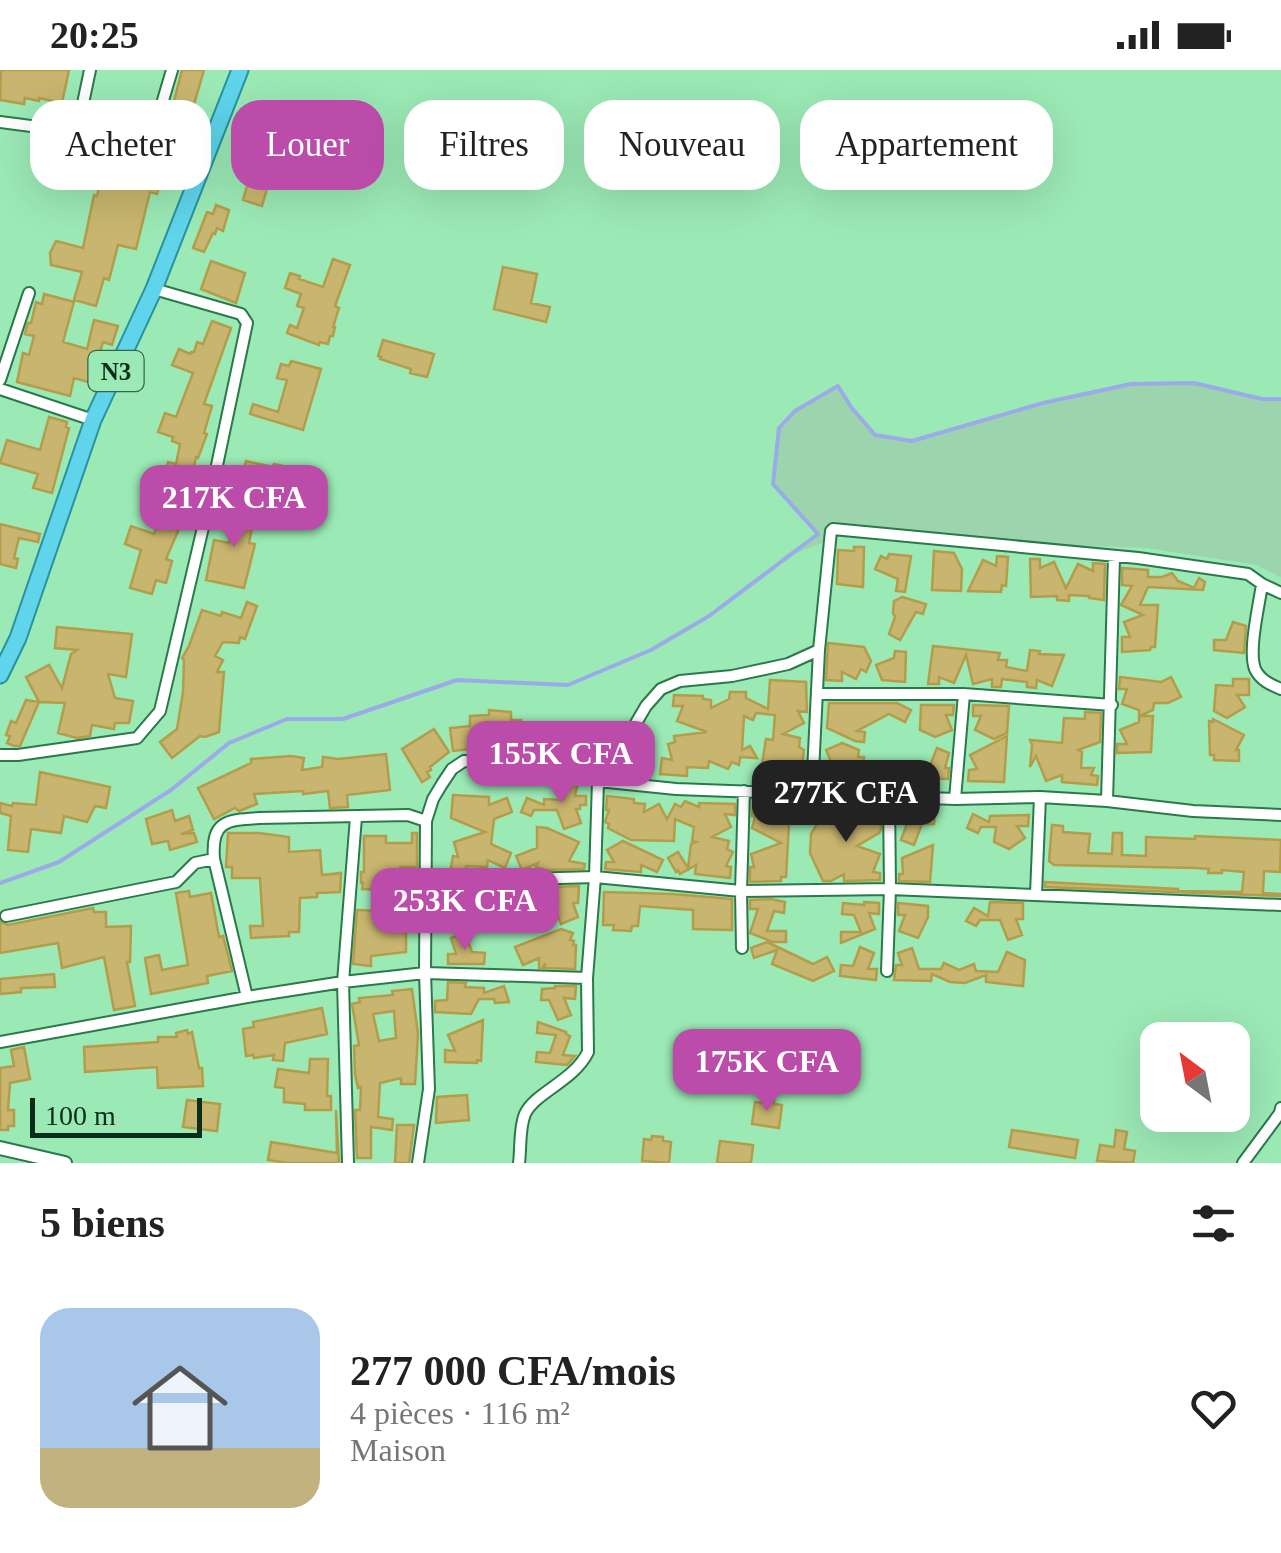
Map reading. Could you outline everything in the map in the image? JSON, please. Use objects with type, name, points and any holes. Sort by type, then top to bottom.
[{"type":"highway","name":"N3","points":[[211,149],[240,70]]},
{"type":"highway","name":"N3","points":[[0,675],[18,638],[93,420],[195,190]]},
{"type":"street","points":[[84,100],[90,70]]},
{"type":"street","points":[[163,100],[172,70]]},
{"type":"street","points":[[0,122],[30,126]]},
{"type":"street","points":[[0,755],[137,738],[160,711],[247,322],[240,314],[154,289]]},
{"type":"street","points":[[0,380],[29,293]]},
{"type":"street","points":[[0,389],[93,420]]},
{"type":"street","points":[[812,793],[819,650],[833,528],[1248,574],[1281,593]]},
{"type":"street","points":[[1107,801],[1114,557]]},
{"type":"street","points":[[1262,584],[1252,656],[1256,672],[1281,690]]},
{"type":"street","points":[[519,1163],[526,1114],[532,1104],[568,1078],[588,1052],[598,781],[661,689],[680,682],[788,664],[819,650]]},
{"type":"street","points":[[818,694],[964,694],[1112,705]]},
{"type":"street","points":[[955,799],[964,694]]},
{"type":"street","points":[[418,1163],[429,1090],[426,820],[433,799],[452,769],[464,760],[499,763],[615,759]]},
{"type":"street","points":[[598,781],[676,790],[955,799],[1040,797],[1281,815]]},
{"type":"street","points":[[742,948],[744,791]]},
{"type":"street","points":[[886,972],[889,796]]},
{"type":"street","points":[[1036,894],[1040,797]]},
{"type":"street","points":[[247,997],[214,859],[212,838],[220,826],[236,819],[408,815],[426,820]]},
{"type":"street","points":[[348,1163],[343,982],[356,818]]},
{"type":"street","points":[[6,916],[176,882],[194,864],[214,859]]},
{"type":"street","points":[[426,882],[595,877],[740,891],[890,888],[1281,905]]},
{"type":"street","points":[[0,1042],[343,982],[425,974],[588,978]]},
{"type":"street","points":[[1242,1163],[1281,1108]]},
{"type":"street","points":[[0,1148],[65,1163]]},
{"type":"green space","points":[[1194,383],[1262,399],[1281,399],[1281,577],[1257,565],[1147,548],[838,537],[778,560],[817,534],[773,484],[779,428],[795,411],[838,386],[875,434],[912,441],[1043,403],[1131,384]]},
{"type":"building","points":[[1,70],[69,70],[63,100],[25,98],[24,104],[0,100]]},
{"type":"building","points":[[182,70],[204,70],[195,100],[174,100]]},
{"type":"building","points":[[98,190],[158,190],[157,194],[150,192],[136,249],[118,245],[109,280],[104,278],[96,306],[74,300],[82,272],[51,265],[50,253],[56,241],[83,248],[94,195]]},
{"type":"building","points":[[246,190],[267,190],[262,206],[243,200]]},
{"type":"building","points":[[216,205],[229,210],[223,231],[217,228],[204,252],[193,248],[207,212],[213,214]]},
{"type":"building","points":[[333,259],[350,265],[335,306],[339,308],[333,336],[328,344],[319,345],[287,333],[290,325],[297,328],[304,308],[297,306],[301,294],[285,288],[290,273],[323,287]]},
{"type":"building","points":[[211,261],[245,273],[236,303],[201,289]]},
{"type":"building","points":[[503,267],[537,274],[531,303],[550,307],[546,322],[494,309]]},
{"type":"building","points":[[44,294],[74,302],[63,342],[87,349],[94,320],[118,326],[112,345],[103,342],[88,382],[74,378],[70,396],[17,382],[23,353],[29,355],[34,336],[25,334],[27,326],[36,302],[42,304]]},
{"type":"building","points":[[212,321],[231,328],[204,404],[212,406],[204,433],[207,434],[196,457],[187,510],[166,559],[172,561],[166,583],[156,580],[152,594],[130,588],[141,550],[125,544],[131,526],[154,534],[160,517],[141,511],[151,482],[164,486],[168,462],[176,464],[180,444],[158,432],[165,413],[176,417],[193,373],[172,365],[179,349],[190,354],[197,342],[203,344]]},
{"type":"building","points":[[383,340],[434,354],[427,377],[380,359]]},
{"type":"building","points":[[291,361],[321,369],[303,430],[250,414],[253,404],[278,412],[287,380],[277,378],[281,364],[289,366]]},
{"type":"building","points":[[49,417],[67,422],[69,428],[52,493],[33,488],[38,474],[0,463],[7,440],[40,450]]},
{"type":"building","points":[[246,461],[305,471],[296,490],[290,489],[289,494],[242,477]]},
{"type":"building","points":[[237,500],[257,503],[249,543],[255,544],[244,588],[206,580],[214,540],[229,543]]},
{"type":"building","points":[[0,524],[40,534],[38,542],[19,538],[16,568],[0,564]]},
{"type":"building","points":[[854,547],[864,547],[863,587],[837,584],[838,550],[854,551]]},
{"type":"building","points":[[934,551],[954,553],[962,569],[961,591],[932,590]]},
{"type":"building","points":[[889,554],[911,556],[905,592],[896,591],[898,579],[875,569],[881,556],[887,559]]},
{"type":"building","points":[[997,556],[1008,557],[1006,586],[1002,585],[1001,592],[968,591],[983,560],[996,566]]},
{"type":"building","points":[[1030,559],[1040,559],[1040,568],[1054,562],[1066,588],[1078,564],[1093,571],[1093,563],[1105,564],[1104,600],[1069,595],[1069,601],[1057,600],[1057,596],[1031,597]]},
{"type":"building","points":[[1122,568],[1148,570],[1148,577],[1172,573],[1178,581],[1194,588],[1199,578],[1205,582],[1203,590],[1148,587],[1140,605],[1158,605],[1155,647],[1150,650],[1122,652],[1122,637],[1130,637],[1124,622],[1143,615],[1121,605],[1132,586],[1122,585]]},
{"type":"building","points":[[902,597],[926,604],[923,614],[916,612],[900,640],[889,634],[895,617],[894,601]]},
{"type":"building","points":[[247,602],[257,606],[245,639],[240,637],[239,643],[223,642],[215,656],[223,660],[217,672],[224,672],[219,732],[200,736],[172,758],[160,742],[177,729],[183,692],[182,658],[202,610],[241,618]]},
{"type":"building","points":[[1233,622],[1246,626],[1244,653],[1214,650],[1214,640],[1226,640]]},
{"type":"building","points":[[57,627],[132,634],[126,677],[108,674],[115,698],[133,701],[129,723],[115,723],[114,729],[92,725],[90,736],[77,738],[58,733],[65,703],[39,702],[26,677],[49,665],[62,688],[71,654],[77,650],[55,648]]},
{"type":"building","points":[[828,643],[864,647],[871,661],[866,672],[861,669],[856,679],[842,672],[842,681],[826,680]]},
{"type":"building","points":[[933,646],[1000,653],[998,660],[1007,660],[1006,667],[1027,671],[1030,650],[1064,655],[1052,686],[1037,680],[1036,688],[1027,687],[1027,682],[1002,679],[1001,687],[992,687],[992,679],[973,684],[966,655],[954,683],[939,677],[939,684],[928,684]]},
{"type":"building","points":[[895,651],[906,652],[905,682],[882,680],[876,665],[894,658]]},
{"type":"building","points":[[1120,677],[1161,682],[1171,677],[1181,697],[1168,703],[1154,703],[1153,710],[1140,716],[1153,716],[1151,752],[1117,753],[1117,744],[1127,744],[1120,730],[1139,722],[1139,710],[1122,704],[1127,689],[1119,689]]},
{"type":"building","points":[[1233,679],[1249,679],[1249,695],[1237,695],[1245,707],[1227,718],[1214,711],[1216,685],[1233,686]]},
{"type":"building","points":[[770,680],[806,682],[807,712],[798,711],[804,723],[783,734],[800,738],[799,747],[804,750],[801,774],[761,770],[766,739],[773,740],[775,715],[756,713],[753,720],[744,716],[742,750],[750,746],[757,758],[740,757],[739,765],[732,762],[728,769],[709,761],[708,768],[687,767],[687,776],[660,774],[662,758],[672,760],[668,744],[675,742],[674,736],[707,732],[677,721],[683,706],[673,706],[674,695],[703,696],[711,700],[711,708],[729,699],[730,692],[746,692],[746,698],[768,709]]},
{"type":"building","points":[[26,700],[39,702],[20,746],[7,743],[11,721],[16,723]]},
{"type":"building","points":[[829,703],[897,703],[911,710],[905,722],[889,714],[857,731],[865,732],[864,742],[827,728]]},
{"type":"building","points":[[921,705],[954,705],[953,715],[946,715],[952,730],[935,737],[920,730]]},
{"type":"building","points":[[973,705],[1009,706],[1007,733],[994,739],[975,730],[981,716],[973,716]]},
{"type":"building","points":[[489,710],[511,712],[511,720],[521,720],[523,742],[480,744],[481,748],[453,751],[450,728],[470,726],[470,716],[489,715]]},
{"type":"building","points":[[1085,712],[1101,713],[1100,742],[1078,750],[1082,752],[1081,768],[1094,768],[1091,775],[1098,776],[1097,785],[1062,782],[1062,775],[1046,781],[1036,756],[1030,767],[1030,740],[1062,743],[1064,718],[1085,719]]},
{"type":"building","points":[[1213,719],[1244,735],[1236,750],[1239,761],[1214,760],[1214,755],[1210,755],[1209,721]]},
{"type":"building","points":[[434,729],[449,752],[430,767],[430,777],[422,782],[402,749]]},
{"type":"building","points":[[1007,736],[1004,782],[968,781],[969,770],[977,769],[970,755]]},
{"type":"building","points":[[842,743],[859,750],[858,757],[864,757],[858,777],[823,774],[824,763],[832,764],[826,750]]},
{"type":"building","points":[[937,748],[949,753],[945,768],[949,768],[948,779],[917,778],[918,766],[929,768]]},
{"type":"building","points":[[386,754],[390,790],[347,795],[348,807],[330,808],[328,791],[254,794],[257,804],[239,811],[235,808],[214,819],[198,788],[251,763],[251,759],[304,758],[302,770],[322,767],[323,757]]},
{"type":"building","points":[[40,772],[110,787],[106,808],[95,806],[87,822],[64,816],[61,833],[31,829],[28,852],[8,850],[11,816],[0,813],[0,803],[36,805]]},
{"type":"building","points":[[568,780],[578,782],[575,796],[586,796],[586,805],[576,809],[581,823],[564,829],[557,810],[534,810],[531,816],[521,812],[527,798],[544,805],[544,799],[564,800]]},
{"type":"building","points":[[453,795],[489,797],[489,805],[507,798],[512,812],[494,819],[491,844],[511,853],[505,868],[488,860],[487,867],[466,866],[465,872],[450,873],[453,856],[458,857],[454,842],[485,832],[451,818]]},
{"type":"building","points":[[607,796],[634,799],[634,803],[645,804],[644,812],[659,804],[667,819],[675,804],[681,807],[685,801],[699,807],[699,803],[735,804],[735,815],[725,814],[731,827],[712,837],[729,841],[727,849],[733,852],[726,866],[731,867],[730,878],[695,874],[696,865],[680,874],[676,872],[668,858],[678,852],[688,868],[691,844],[696,842],[692,841],[694,827],[675,819],[674,841],[631,840],[608,828]]},
{"type":"building","points":[[753,805],[790,806],[786,877],[781,877],[781,881],[750,882],[750,867],[754,867],[751,854],[781,843],[752,828]]},
{"type":"building","points":[[831,809],[880,809],[881,830],[857,846],[880,854],[873,872],[880,873],[880,880],[844,881],[844,874],[823,881],[810,853],[811,834],[823,814],[827,816]]},
{"type":"building","points":[[172,810],[175,821],[189,816],[193,830],[181,834],[194,833],[197,842],[170,850],[168,841],[152,844],[146,819]]},
{"type":"building","points":[[900,810],[935,813],[934,824],[922,824],[914,845],[901,840],[908,821],[898,821]]},
{"type":"building","points":[[973,814],[989,822],[990,816],[1029,815],[1028,826],[1017,826],[1025,838],[1009,849],[994,842],[996,827],[981,827],[978,833],[967,828]]},
{"type":"building","points":[[1052,825],[1063,826],[1063,832],[1090,834],[1088,853],[1112,854],[1113,833],[1122,833],[1122,855],[1146,856],[1146,837],[1281,840],[1280,872],[1264,871],[1263,893],[1280,896],[1045,887],[1045,882],[1242,892],[1244,872],[1054,865],[1049,861]]},
{"type":"building","points":[[537,827],[579,842],[569,861],[585,864],[584,869],[545,870],[536,867],[538,863],[522,870],[516,856],[537,848]]},
{"type":"building","points":[[228,833],[289,837],[289,852],[320,850],[322,875],[341,873],[340,892],[300,898],[299,932],[251,938],[250,926],[263,926],[260,878],[232,878],[232,867],[226,867]]},
{"type":"building","points":[[412,833],[417,833],[417,867],[400,867],[398,910],[381,909],[383,890],[362,889],[364,836],[386,836],[386,843],[412,843]]},
{"type":"building","points":[[623,841],[663,860],[657,872],[641,865],[641,872],[605,869],[606,862],[614,862],[607,850]]},
{"type":"building","points":[[933,845],[930,882],[899,881],[899,874],[903,874],[902,858]]},
{"type":"building","points":[[579,886],[578,903],[573,903],[578,917],[561,924],[553,903],[531,902],[528,910],[518,906],[528,888],[552,893],[552,887]]},
{"type":"building","points":[[450,890],[487,890],[486,896],[505,890],[510,906],[500,909],[498,902],[449,901]]},
{"type":"building","points":[[189,891],[190,897],[211,893],[219,937],[223,936],[232,971],[207,976],[208,983],[151,994],[145,958],[159,955],[162,970],[188,965],[176,893]]},
{"type":"building","points":[[604,892],[732,899],[732,930],[693,929],[693,910],[640,906],[638,926],[632,926],[631,931],[613,930],[614,925],[603,925]]},
{"type":"building","points":[[750,900],[785,902],[784,913],[774,911],[767,931],[786,931],[786,942],[773,942],[750,933],[758,909],[750,909]]},
{"type":"building","points":[[990,902],[1023,903],[1023,919],[1016,919],[1022,935],[1008,940],[1000,920],[980,920],[976,926],[966,921],[974,908],[988,916]]},
{"type":"building","points":[[843,903],[879,903],[879,914],[869,913],[875,929],[841,943],[841,932],[861,932],[854,915],[842,914]]},
{"type":"building","points":[[898,903],[928,906],[928,917],[918,938],[899,931],[905,915],[898,915]]},
{"type":"building","points":[[93,908],[94,912],[106,912],[106,927],[131,926],[127,962],[135,1006],[114,1010],[104,957],[62,968],[58,943],[0,953],[0,922],[8,925]]},
{"type":"building","points":[[357,910],[382,911],[381,928],[406,928],[406,952],[371,956],[371,966],[353,964]]},
{"type":"building","points":[[561,929],[573,933],[570,940],[576,945],[575,969],[545,968],[545,963],[539,968],[539,958],[523,965],[515,947]]},
{"type":"building","points":[[465,933],[472,952],[485,953],[484,964],[448,964],[448,954],[456,954],[451,938]]},
{"type":"building","points":[[767,942],[813,964],[827,957],[834,971],[813,981],[772,964],[777,950],[754,958],[751,948]]},
{"type":"building","points":[[860,947],[874,953],[868,969],[877,969],[876,980],[840,976],[841,965],[853,966]]},
{"type":"building","points":[[912,948],[919,969],[941,969],[944,963],[959,970],[974,964],[976,971],[998,972],[1007,952],[1025,960],[1023,986],[986,982],[986,975],[965,983],[932,974],[931,981],[894,980],[896,965],[902,965],[898,953]]},
{"type":"building","points":[[54,974],[55,987],[21,988],[21,992],[0,994],[0,979]]},
{"type":"building","points":[[448,982],[484,988],[484,993],[504,986],[509,1002],[479,999],[471,1014],[435,1012],[435,1001],[447,1000]]},
{"type":"building","points":[[576,986],[575,999],[564,998],[571,1015],[558,1020],[549,1000],[541,1000],[542,989]]},
{"type":"building","points":[[412,989],[418,1034],[415,1084],[401,1084],[401,1078],[380,1083],[378,1117],[393,1119],[392,1130],[371,1127],[371,1158],[357,1158],[355,1110],[360,1110],[361,1087],[358,1088],[355,1074],[354,1046],[359,1045],[352,1004],[360,1002],[359,998],[393,995],[392,991]],"holes":[[[394,1011],[396,1038],[379,1041],[373,1014]]]},
{"type":"building","points":[[322,1008],[327,1034],[285,1043],[283,1061],[273,1060],[274,1055],[246,1056],[243,1029],[254,1027],[253,1022]]},
{"type":"building","points":[[483,1020],[481,1061],[445,1062],[445,1050],[455,1051],[448,1035]]},
{"type":"building","points":[[538,1022],[570,1036],[563,1055],[575,1056],[567,1065],[536,1062],[537,1052],[550,1053],[556,1035],[537,1033]]},
{"type":"building","points":[[187,1030],[188,1034],[192,1032],[203,1086],[158,1088],[157,1067],[85,1072],[84,1047],[158,1042],[158,1037],[177,1037],[176,1033]]},
{"type":"building","points":[[24,1047],[30,1079],[10,1083],[8,1110],[14,1110],[14,1126],[0,1130],[0,1068],[14,1066],[11,1050]]},
{"type":"building","points":[[310,1059],[328,1059],[327,1096],[331,1096],[331,1110],[305,1110],[305,1104],[284,1102],[284,1088],[275,1087],[278,1069],[309,1073]]},
{"type":"building","points":[[467,1095],[469,1120],[436,1123],[437,1097]]},
{"type":"building","points":[[763,1099],[782,1105],[779,1128],[752,1124],[755,1102],[762,1103]]},
{"type":"building","points":[[187,1100],[220,1104],[217,1131],[183,1127]]},
{"type":"building","points":[[336,1110],[339,1163],[268,1160],[271,1142],[337,1153]]},
{"type":"building","points":[[397,1125],[414,1125],[409,1163],[395,1163]]},
{"type":"building","points":[[1012,1130],[1078,1140],[1075,1158],[1009,1147]]},
{"type":"building","points":[[1116,1130],[1127,1132],[1124,1149],[1135,1151],[1133,1163],[1097,1161],[1100,1145],[1114,1147]]},
{"type":"building","points":[[652,1136],[671,1142],[669,1163],[642,1161],[644,1139],[651,1140]]},
{"type":"building","points":[[720,1141],[753,1145],[751,1163],[717,1163]]},
{"type":"waterway","points":[[0,883],[59,862],[171,790],[229,743],[287,719],[343,719],[457,680],[568,685],[651,650],[709,616],[818,534],[773,484],[779,428],[795,411],[838,386],[875,435],[912,441],[1043,403],[1131,384],[1194,383],[1262,399],[1281,399]]}]
